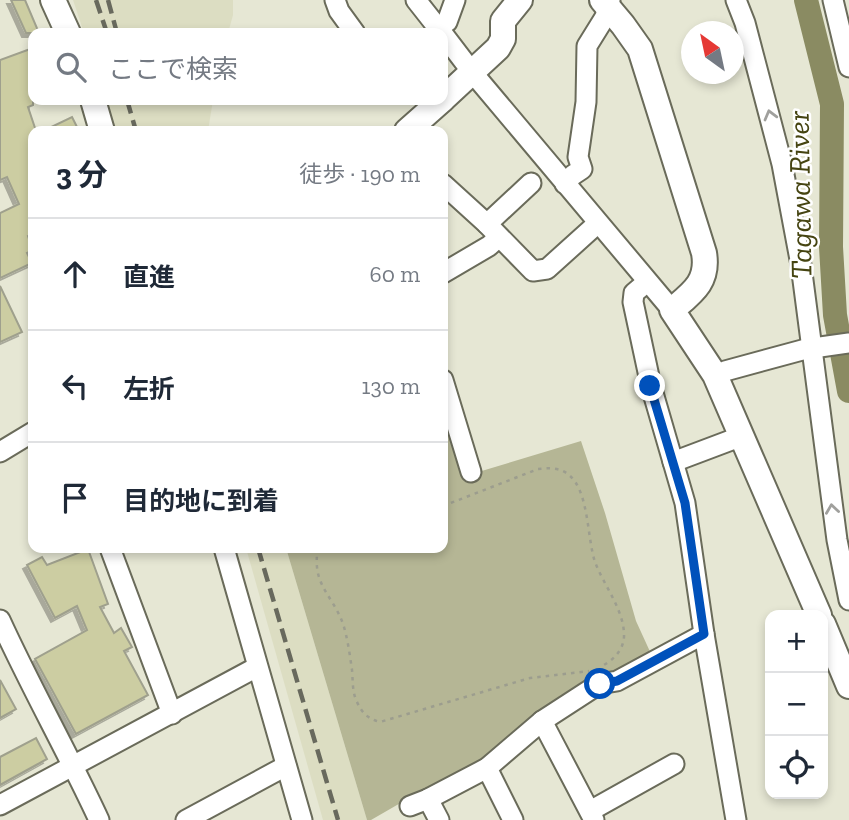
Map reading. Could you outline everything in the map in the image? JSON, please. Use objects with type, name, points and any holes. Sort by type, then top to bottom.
[{"type":"main road","points":[[53,0],[66,28]]},
{"type":"main road","points":[[448,94],[498,48],[503,39],[503,21],[520,0]]},
{"type":"main road","points":[[607,2],[640,49],[704,253],[706,268],[701,280],[672,310],[715,375],[817,610]]},
{"type":"main road","points":[[94,105],[101,126]]},
{"type":"main road","points":[[412,126],[435,105]]},
{"type":"main road","points":[[828,634],[843,663],[849,685]]},
{"type":"street","points":[[335,0],[351,28]]},
{"type":"street","points":[[416,0],[442,28]]},
{"type":"street","points":[[445,28],[455,0]]},
{"type":"street","points":[[736,0],[745,23],[782,163],[815,349],[836,540],[849,600]]},
{"type":"street","points":[[833,0],[849,67]]},
{"type":"street","points":[[565,184],[582,169],[578,157],[586,102],[587,46],[605,17],[607,2]]},
{"type":"street","points":[[448,36],[472,72],[672,310]]},
{"type":"street","points":[[448,270],[489,246],[493,231],[531,183]]},
{"type":"street","points":[[448,189],[533,271],[547,269],[598,223]]},
{"type":"street","points":[[647,282],[634,292],[633,302],[650,386],[685,503],[736,820]]},
{"type":"street","points":[[715,375],[806,349],[849,342]]},
{"type":"street","points":[[448,396],[471,472]]},
{"type":"street","points":[[0,452],[28,435]]},
{"type":"street","points":[[673,462],[742,436]]},
{"type":"street","points":[[112,553],[172,714]]},
{"type":"street","points":[[225,553],[302,820]]},
{"type":"street","points":[[3,633],[74,766],[99,820]]},
{"type":"street","points":[[410,806],[487,768],[542,721],[600,684],[617,681],[704,634]]},
{"type":"street","points":[[0,805],[257,667]]},
{"type":"street","points":[[542,721],[592,816],[674,764]]},
{"type":"street","points":[[186,820],[286,766]]},
{"type":"street","points":[[487,768],[513,820]]},
{"type":"street","points":[[428,799],[439,820]]},
{"type":"path","points":[[317,553],[315,561],[318,579],[339,613],[344,629],[354,695],[364,714],[371,720],[380,722],[530,678],[597,669],[610,662],[620,651],[624,641],[624,627],[595,562],[578,486],[569,474],[554,468],[538,469],[448,504]]},
{"type":"shaded area","points":[[73,0],[233,0],[229,28],[82,28]]},
{"type":"shaded area","points":[[108,105],[212,105],[209,126],[114,126]]},
{"type":"shaded area","points":[[448,418],[465,476],[581,441],[636,621],[652,656],[482,762],[367,820],[287,553],[448,553]]},
{"type":"shaded area","points":[[247,553],[287,553],[367,820],[323,820]]},
{"type":"building","points":[[11,0],[25,0],[37,28],[28,28],[26,33]]},
{"type":"building","points":[[28,50],[28,105],[33,105],[28,107],[34,126],[28,126],[28,265],[0,278],[0,213],[19,204],[7,177],[0,180],[0,60]]},
{"type":"building","points":[[72,117],[76,126],[53,126]]},
{"type":"building","points":[[0,286],[22,332],[0,342]]},
{"type":"building","points":[[78,553],[89,553],[108,604],[100,607],[114,633],[121,628],[132,647],[124,651],[148,695],[76,734],[35,659],[87,630],[77,606],[55,618],[27,565],[42,557],[47,565]]},
{"type":"building","points":[[0,680],[16,709],[0,718]]},
{"type":"building","points":[[36,738],[47,759],[0,785],[0,757]]},
{"type":"waterway","name":"Tagawa River","points":[[806,0],[832,104],[831,247],[835,315],[849,391]]},
{"type":"railway","points":[[96,0],[105,28]]},
{"type":"railway","points":[[108,0],[116,28]]},
{"type":"railway","points":[[128,105],[135,126]]},
{"type":"railway","points":[[259,553],[338,820]]},
{"type":"route","points":[[600,684],[617,681],[704,634],[685,503],[650,386]]}]
